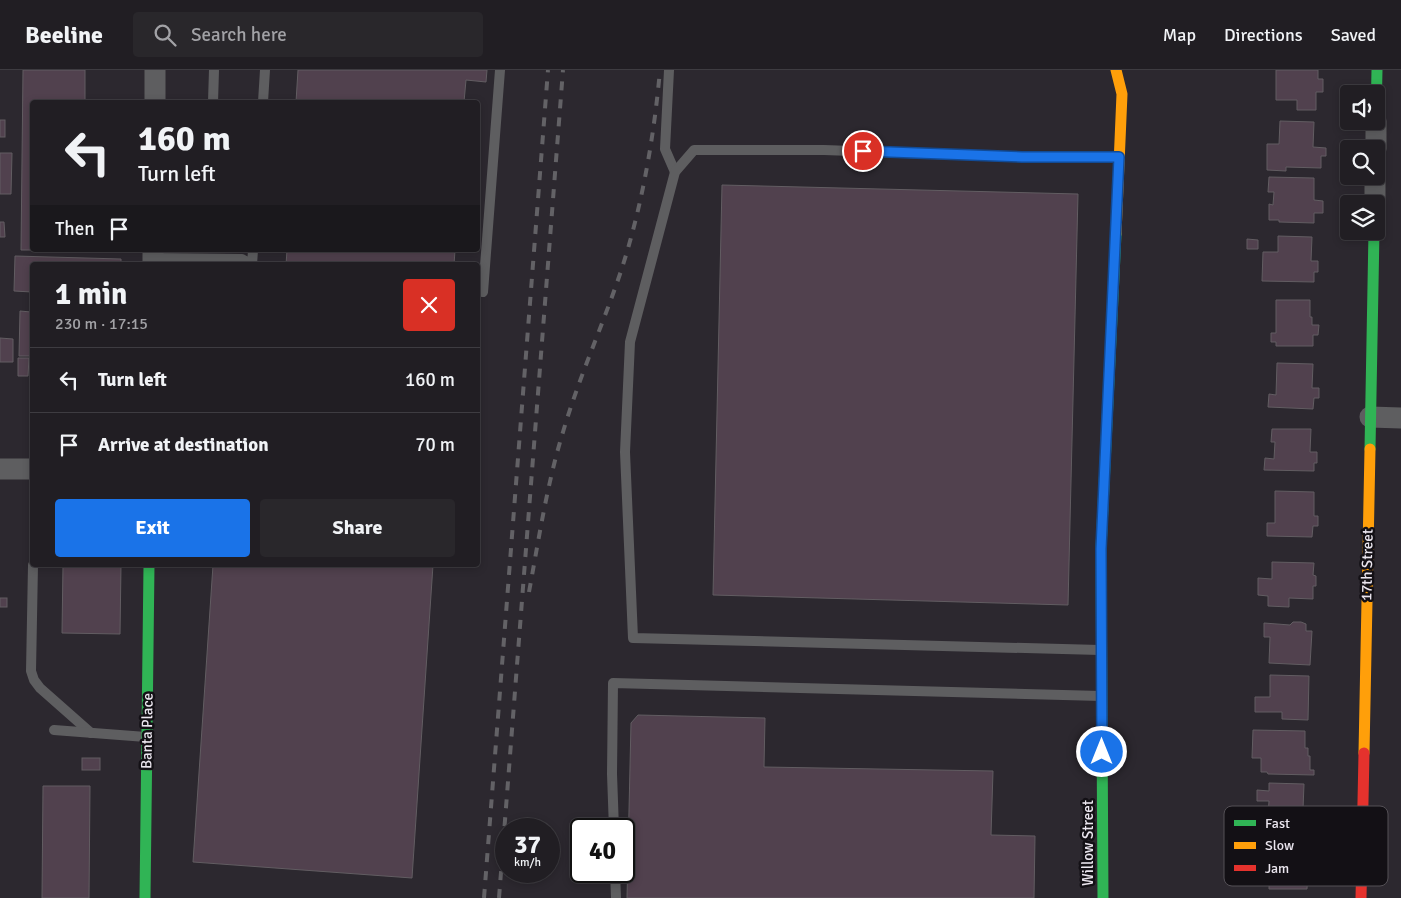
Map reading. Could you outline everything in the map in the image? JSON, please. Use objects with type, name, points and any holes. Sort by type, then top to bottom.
[{"type":"street","points":[[155,70],[155,100]]},
{"type":"street","name":"Willow Street","points":[[1103,898],[1101,549],[1122,94],[1116,70]]},
{"type":"street","points":[[1377,70],[1377,85]]},
{"type":"street","name":"17th Street","points":[[1363,806],[1374,240]]},
{"type":"street","points":[[1370,417],[1401,418]]},
{"type":"street","points":[[0,468],[30,469]]},
{"type":"street","name":"Banta Place","points":[[146,898],[150,567]]},
{"type":"lane","points":[[212,100],[214,70]]},
{"type":"lane","points":[[263,100],[265,70]]},
{"type":"lane","points":[[480,291],[483,292],[500,70]]},
{"type":"lane","points":[[670,70],[665,149],[675,172]]},
{"type":"lane","points":[[1102,650],[633,638],[625,452],[630,342],[675,172],[694,150],[824,150],[1022,157],[1119,157]]},
{"type":"lane","points":[[153,258],[206,254],[242,259],[247,262]]},
{"type":"lane","points":[[33,567],[31,671],[34,680],[40,688],[91,733]]},
{"type":"lane","points":[[614,818],[613,683],[1102,696]]},
{"type":"lane","points":[[54,730],[147,737]]},
{"type":"lane","points":[[615,883],[616,898]]},
{"type":"building","points":[[23,70],[85,70],[85,100],[30,100],[30,250],[21,250]]},
{"type":"building","points":[[298,70],[487,70],[486,82],[466,80],[464,100],[296,100]]},
{"type":"building","points":[[1276,70],[1318,70],[1318,79],[1323,79],[1323,92],[1316,92],[1316,110],[1297,110],[1297,100],[1276,100]]},
{"type":"building","points":[[0,120],[5,120],[5,137],[0,137]]},
{"type":"building","points":[[1280,121],[1314,122],[1313,147],[1326,148],[1326,156],[1321,156],[1321,168],[1286,167],[1286,171],[1267,170],[1267,144],[1279,144]]},
{"type":"building","points":[[0,153],[12,153],[11,194],[0,194]]},
{"type":"building","points":[[1269,177],[1314,178],[1314,200],[1323,201],[1323,213],[1314,213],[1314,223],[1269,220],[1269,204],[1273,205],[1274,192],[1268,192]]},
{"type":"building","points":[[722,185],[1078,194],[1068,605],[713,595]]},
{"type":"building","points":[[0,222],[4,222],[5,237],[0,237]]},
{"type":"building","points":[[1278,236],[1312,237],[1311,261],[1318,261],[1318,272],[1314,272],[1314,282],[1262,281],[1263,252],[1278,252]]},
{"type":"building","points":[[1247,239],[1258,240],[1258,249],[1247,249]]},
{"type":"building","points":[[287,252],[455,252],[454,262],[286,262]]},
{"type":"building","points":[[15,256],[121,259],[121,262],[30,262],[30,292],[14,291]]},
{"type":"building","points":[[1276,300],[1310,300],[1312,325],[1319,325],[1318,335],[1313,335],[1313,346],[1276,346],[1276,342],[1271,342],[1271,333],[1276,333]]},
{"type":"building","points":[[20,311],[30,312],[30,356],[19,356]]},
{"type":"building","points":[[0,338],[13,339],[13,362],[0,362]]},
{"type":"building","points":[[18,358],[29,358],[28,376],[18,376]]},
{"type":"building","points":[[1277,363],[1313,364],[1312,388],[1319,388],[1319,398],[1314,398],[1313,409],[1268,407],[1269,394],[1276,395]]},
{"type":"building","points":[[1272,429],[1311,429],[1310,452],[1317,452],[1317,463],[1314,463],[1314,471],[1264,470],[1265,458],[1274,459],[1275,442],[1271,442]]},
{"type":"building","points":[[1275,491],[1314,492],[1314,516],[1318,516],[1318,526],[1313,526],[1312,537],[1267,536],[1267,523],[1275,523]]},
{"type":"building","points":[[1272,562],[1314,563],[1313,575],[1316,576],[1316,586],[1313,586],[1313,599],[1289,598],[1289,607],[1268,606],[1268,596],[1258,595],[1258,578],[1272,579]]},
{"type":"building","points":[[63,567],[121,567],[120,634],[62,633]]},
{"type":"building","points":[[213,567],[433,567],[412,878],[193,862]]},
{"type":"building","points":[[0,598],[7,598],[7,607],[0,607]]},
{"type":"building","points":[[1293,622],[1306,624],[1306,631],[1312,631],[1310,665],[1269,663],[1270,637],[1264,637],[1264,623],[1290,625]]},
{"type":"building","points":[[1270,675],[1309,676],[1308,720],[1282,719],[1282,712],[1255,712],[1255,697],[1270,697]]},
{"type":"building","points":[[638,715],[765,718],[764,767],[993,771],[991,835],[1035,836],[1034,898],[627,898],[627,883],[635,883],[635,818],[629,818],[631,723]]},
{"type":"building","points":[[1253,730],[1305,731],[1305,748],[1308,748],[1310,770],[1314,770],[1314,775],[1268,774],[1267,772],[1261,772],[1261,758],[1252,758]]},
{"type":"building","points":[[82,758],[100,758],[100,770],[82,770]]},
{"type":"building","points":[[1269,783],[1304,784],[1303,806],[1269,806],[1269,801],[1257,801],[1257,790],[1269,791]]},
{"type":"building","points":[[43,786],[90,786],[89,898],[42,898]]},
{"type":"building","points":[[1269,886],[1307,886],[1307,889],[1269,889]]},
{"type":"railway","points":[[484,898],[548,70]]},
{"type":"railway","points":[[499,898],[563,70]]},
{"type":"railway","points":[[529,592],[557,452],[576,391],[621,271],[635,222],[651,146],[660,70]]},
{"type":"traffic: fast","points":[[1377,70],[1377,85]]},
{"type":"traffic: fast","points":[[1103,898],[1101,549],[1116,234]]},
{"type":"traffic: fast","points":[[1370,449],[1374,240]]},
{"type":"traffic: fast","points":[[145,898],[149,567]]},
{"type":"traffic: slow","points":[[1116,70],[1122,94],[1116,234]]},
{"type":"traffic: slow","points":[[1364,753],[1370,449]]},
{"type":"traffic: jam","points":[[1363,806],[1364,753]]},
{"type":"traffic: jam","points":[[1361,886],[1361,898]]},
{"type":"route","points":[[863,151],[1022,157],[1119,157],[1101,549],[1102,752]]}]
